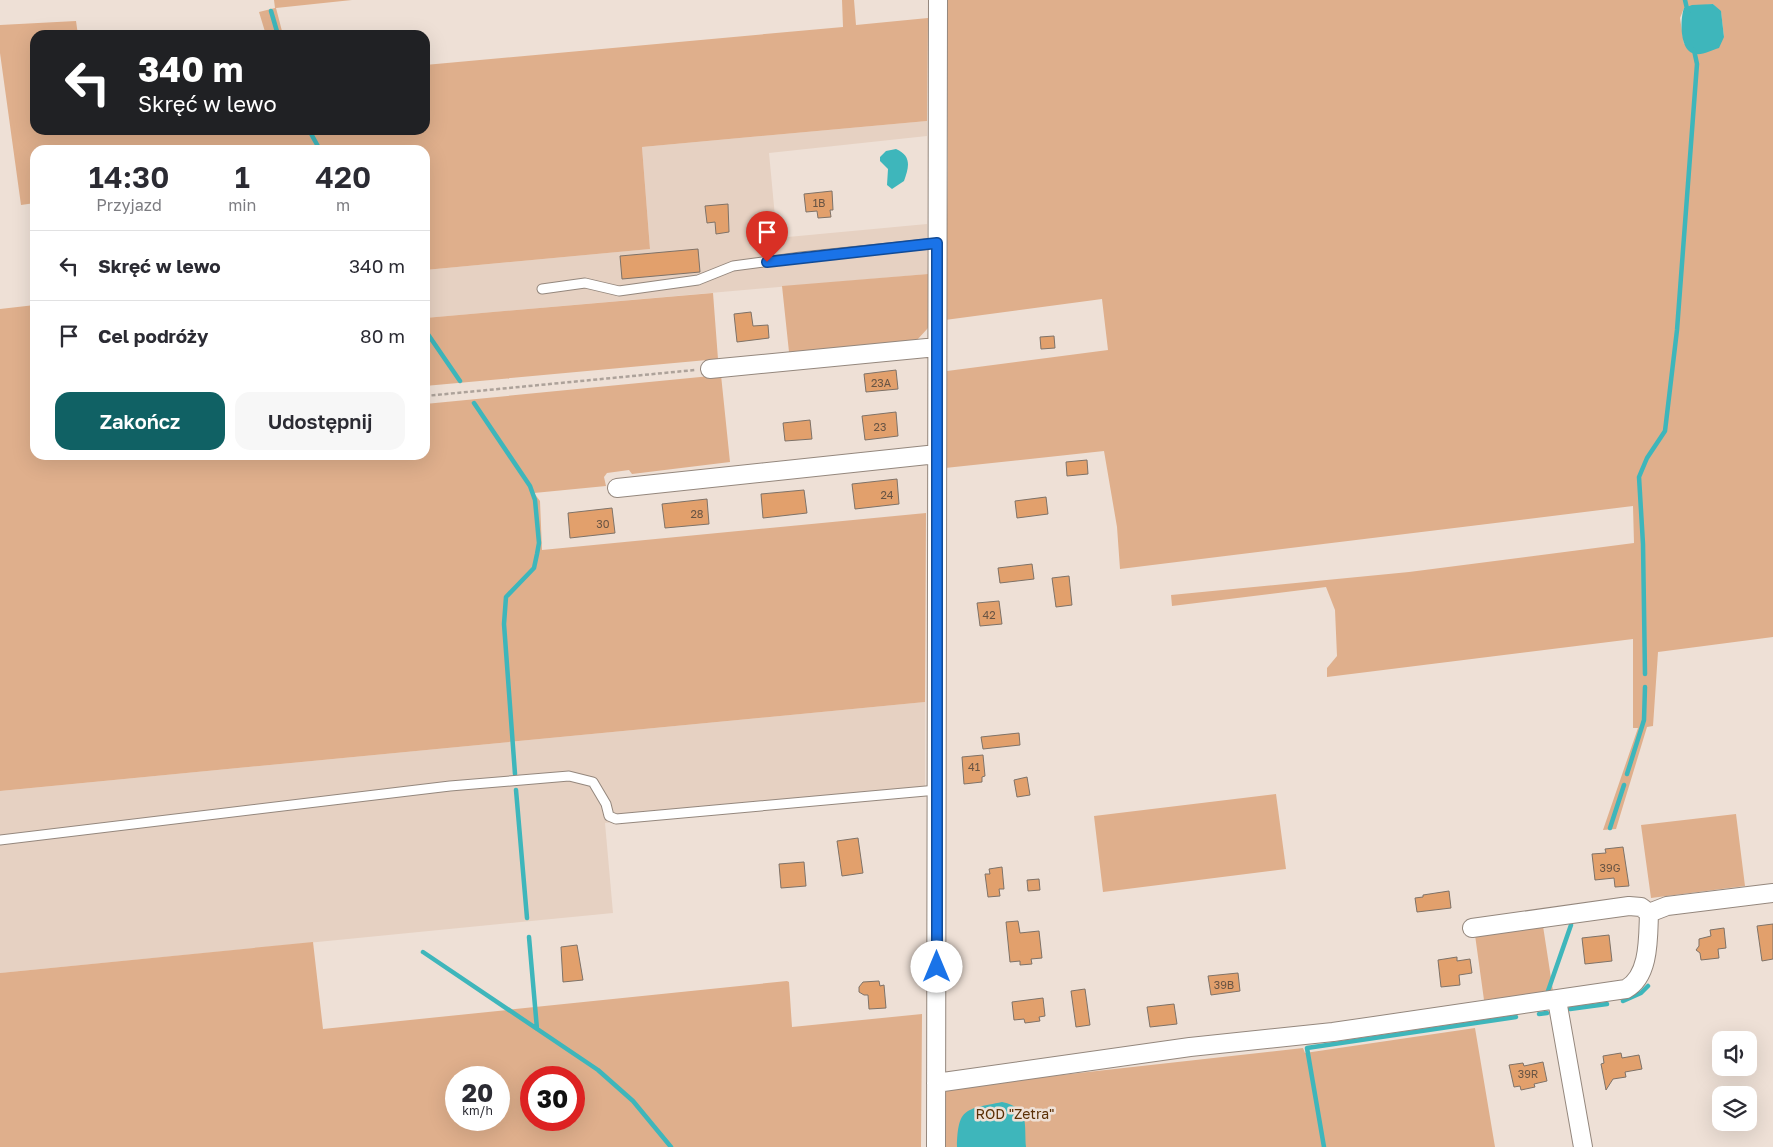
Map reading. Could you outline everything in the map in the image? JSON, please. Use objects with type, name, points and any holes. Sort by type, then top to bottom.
[{"type":"street","points":[[936,1147],[938,0]]},
{"type":"street","points":[[710,369],[937,347]]},
{"type":"street","points":[[617,488],[937,454]]},
{"type":"street","points":[[1649,913],[1667,906],[1773,893]]},
{"type":"street","points":[[1472,928],[1629,906],[1641,907],[1649,913]]},
{"type":"street","points":[[936,1082],[1190,1047],[1333,1032],[1626,989],[1634,985],[1640,978],[1644,961],[1649,913]]},
{"type":"street","points":[[1556,1000],[1583,1147]]},
{"type":"lane","points":[[542,289],[584,283],[619,290],[698,280],[733,266],[937,243]]},
{"type":"lane","points":[[0,840],[450,786],[569,776],[593,782],[606,804],[609,816],[616,819],[937,790]]},
{"type":"path","points":[[430,396],[710,369]]},
{"type":"shaded area","points":[[927,121],[927,136],[769,153],[777,238],[927,224],[928,274],[430,318],[430,270],[650,249],[642,147]]},
{"type":"shaded area","points":[[925,702],[925,791],[605,823],[613,913],[0,973],[0,791]]},
{"type":"green space","points":[[274,0],[352,0],[276,8],[282,30],[264,30],[259,12],[275,8]]},
{"type":"green space","points":[[842,0],[854,0],[856,25],[928,18],[927,121],[642,147],[650,249],[430,270],[430,145],[30,145],[30,204],[21,205],[0,53],[0,25],[76,21],[77,30],[30,30],[30,135],[430,135],[430,65],[843,27]]},
{"type":"green space","points":[[947,0],[1773,0],[1773,637],[1658,652],[1653,726],[1647,727],[1616,829],[1603,830],[1638,728],[1633,728],[1633,639],[1327,677],[1327,668],[1337,656],[1335,610],[1326,587],[1172,606],[1171,595],[1409,572],[1634,543],[1633,506],[1120,569],[1117,527],[1104,451],[945,468],[947,371],[1108,350],[1102,299],[945,320],[948,167]],"holes":[[[1713,4],[1721,12],[1724,37],[1684,44],[1680,18],[1684,8]]]},
{"type":"green space","points":[[928,274],[928,328],[917,340],[789,352],[782,286]]},
{"type":"green space","points":[[713,293],[718,359],[430,386],[430,318]]},
{"type":"green space","points":[[30,306],[30,460],[430,460],[430,404],[721,375],[730,462],[632,474],[629,470],[607,473],[604,477],[606,486],[534,493],[540,501],[542,550],[926,513],[925,702],[0,791],[0,309]]},
{"type":"green space","points":[[1276,794],[1286,869],[1103,892],[1094,816]]},
{"type":"green space","points":[[1736,814],[1745,886],[1651,898],[1641,825]]},
{"type":"green space","points":[[1543,926],[1553,991],[1484,1000],[1475,935]]},
{"type":"green space","points":[[313,942],[323,1029],[787,981],[789,982],[792,1027],[922,1014],[921,1147],[0,1147],[0,973]]},
{"type":"green space","name":"ROD \"Zetra\"","points":[[1475,1028],[1495,1147],[943,1147],[943,1088],[1303,1048],[1305,1053]]},
{"type":"water","points":[[1713,4],[1721,11],[1724,37],[1719,48],[1702,54],[1690,52],[1686,48],[1682,35],[1684,8],[1692,5]]},
{"type":"water","points":[[896,149],[905,155],[908,167],[904,181],[892,189],[887,185],[888,169],[880,161],[880,157],[886,151]]},
{"type":"water","points":[[1002,1102],[1017,1108],[1024,1118],[1026,1147],[957,1147],[959,1124],[966,1112]]},
{"type":"building","points":[[832,191],[833,210],[830,210],[831,217],[818,218],[817,211],[806,212],[804,194]]},
{"type":"building","points":[[728,204],[729,232],[716,234],[715,222],[707,223],[705,206]]},
{"type":"building","points":[[698,249],[700,272],[622,279],[620,256]]},
{"type":"building","points":[[751,312],[753,326],[768,325],[769,338],[737,342],[734,314]]},
{"type":"building","points":[[1054,336],[1055,348],[1041,349],[1040,337]]},
{"type":"building","points":[[896,370],[898,389],[866,392],[864,374]]},
{"type":"building","points":[[896,412],[898,436],[865,440],[862,416]]},
{"type":"building","points":[[810,420],[812,439],[785,441],[783,423]]},
{"type":"building","points":[[1087,460],[1088,474],[1067,476],[1066,462]]},
{"type":"building","points":[[897,479],[899,504],[855,509],[852,484]]},
{"type":"building","points":[[804,490],[807,513],[763,518],[761,494]]},
{"type":"building","points":[[1046,497],[1048,514],[1017,518],[1015,501]]},
{"type":"building","points":[[707,499],[709,524],[665,528],[662,504]]},
{"type":"building","points":[[612,508],[615,533],[570,538],[568,513]]},
{"type":"building","points":[[1032,564],[1034,579],[1000,583],[998,568]]},
{"type":"building","points":[[1069,576],[1072,605],[1056,607],[1052,578]]},
{"type":"building","points":[[999,601],[1002,624],[980,626],[977,603]]},
{"type":"building","points":[[1019,733],[1020,745],[983,749],[981,737]]},
{"type":"building","points":[[983,755],[985,776],[982,777],[982,782],[964,784],[962,757]]},
{"type":"building","points":[[1027,777],[1030,795],[1017,797],[1014,780]]},
{"type":"building","points":[[858,838],[863,873],[842,876],[837,841]]},
{"type":"building","points":[[1623,847],[1629,886],[1615,887],[1614,878],[1595,880],[1592,854],[1606,853],[1605,849]]},
{"type":"building","points":[[804,862],[806,886],[781,888],[779,864]]},
{"type":"building","points":[[1002,867],[1004,889],[999,889],[1000,896],[988,897],[985,874],[990,874],[989,869]]},
{"type":"building","points":[[1039,879],[1040,890],[1028,891],[1027,880]]},
{"type":"building","points":[[1449,891],[1451,908],[1417,912],[1415,898]]},
{"type":"building","points":[[1018,921],[1020,933],[1039,931],[1042,958],[1031,959],[1032,964],[1020,965],[1020,961],[1010,962],[1006,922]]},
{"type":"building","points":[[1773,924],[1773,959],[1762,961],[1757,926]]},
{"type":"building","points":[[1724,928],[1726,948],[1718,949],[1719,958],[1701,960],[1700,953],[1696,950],[1699,946],[1699,939],[1711,936],[1710,930]]},
{"type":"building","points":[[1609,935],[1612,961],[1585,964],[1582,938]]},
{"type":"building","points":[[577,945],[583,980],[563,982],[561,947]]},
{"type":"building","points":[[1457,957],[1457,961],[1470,959],[1472,973],[1459,975],[1460,985],[1441,987],[1438,960]]},
{"type":"building","points":[[1238,973],[1240,991],[1211,995],[1208,976]]},
{"type":"building","points":[[879,981],[880,986],[884,985],[886,1008],[869,1009],[868,995],[859,992],[859,987],[863,982]]},
{"type":"building","points":[[1085,989],[1090,1025],[1076,1027],[1071,991]]},
{"type":"building","points":[[1043,998],[1045,1016],[1039,1017],[1040,1021],[1025,1023],[1024,1019],[1014,1020],[1012,1002]]},
{"type":"building","points":[[1174,1004],[1177,1024],[1150,1027],[1147,1007]]},
{"type":"building","points":[[1621,1053],[1622,1058],[1639,1055],[1642,1069],[1625,1072],[1626,1077],[1613,1079],[1606,1090],[1601,1064],[1604,1063],[1603,1056]]},
{"type":"building","points":[[1543,1062],[1547,1081],[1534,1084],[1535,1087],[1521,1090],[1520,1086],[1514,1087],[1509,1065],[1523,1063],[1524,1066]]},
{"type":"waterway","points":[[1685,0],[1688,13]]},
{"type":"waterway","points":[[271,11],[277,30]]},
{"type":"waterway","points":[[1645,674],[1643,544],[1639,477],[1647,458],[1665,431],[1677,330],[1697,64],[1694,50]]},
{"type":"waterway","points":[[312,135],[317,145]]},
{"type":"waterway","points":[[430,337],[460,381]]},
{"type":"waterway","points":[[474,403],[530,486],[535,500],[539,543],[534,568],[506,597],[504,624],[515,774]]},
{"type":"waterway","points":[[1627,774],[1644,720],[1645,687]]},
{"type":"waterway","points":[[1610,828],[1624,785]]},
{"type":"waterway","points":[[516,790],[527,918]]},
{"type":"waterway","points":[[1548,991],[1571,925]]},
{"type":"waterway","points":[[529,937],[537,1029]]},
{"type":"waterway","points":[[423,952],[598,1070],[633,1101],[671,1147]]},
{"type":"waterway","points":[[1623,1001],[1641,993],[1648,986]]},
{"type":"waterway","points":[[1570,1009],[1607,1004]]},
{"type":"waterway","points":[[1539,1014],[1547,1013]]},
{"type":"waterway","points":[[1324,1147],[1307,1048],[1516,1017]]},
{"type":"route","points":[[767,262],[937,243],[937,967]]}]
